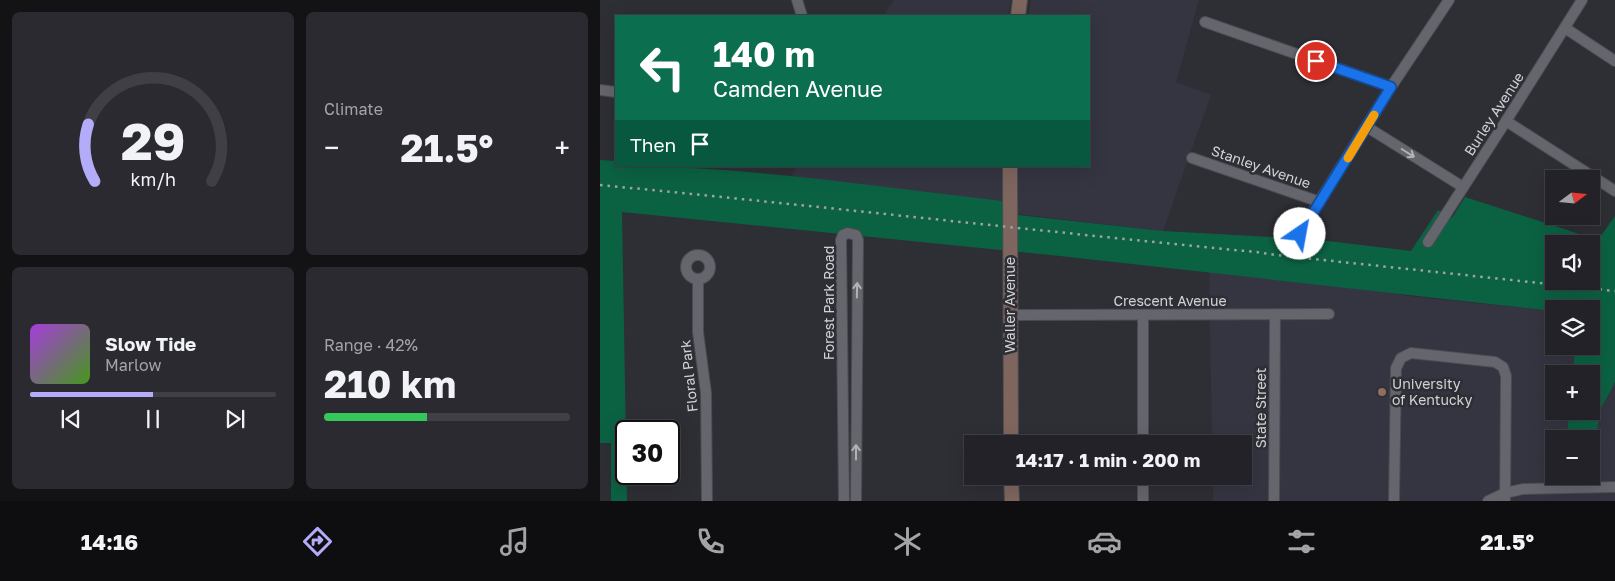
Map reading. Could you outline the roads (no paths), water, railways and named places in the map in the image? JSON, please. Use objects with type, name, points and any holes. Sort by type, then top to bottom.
[{"type":"main road","points":[[1018,15],[1020,0]]},
{"type":"main road","name":"Waller Avenue","points":[[1010,167],[1011,435]]},
{"type":"main road","points":[[1012,485],[1012,501]]},
{"type":"street","points":[[797,0],[802,15]]},
{"type":"street","points":[[1300,234],[1391,87],[1449,0]]},
{"type":"street","name":"Burley Avenue","points":[[1428,242],[1582,0]]},
{"type":"street","points":[[1205,22],[1391,87]]},
{"type":"street","points":[[1564,28],[1615,61]]},
{"type":"street","points":[[600,90],[615,92]]},
{"type":"street","points":[[1506,121],[1615,191]]},
{"type":"street","points":[[1367,127],[1463,187]]},
{"type":"street","name":"Stanley Avenue","points":[[1192,158],[1320,202]]},
{"type":"street","name":"Forest Park Road","points":[[844,501],[841,240],[843,235],[848,233],[856,235],[858,240],[856,501]]},
{"type":"street","name":"Floral Park","points":[[698,279],[698,332],[706,393],[706,501]]},
{"type":"street","name":"Crescent Avenue","points":[[1010,315],[1329,314]]},
{"type":"street","points":[[1143,315],[1143,435]]},
{"type":"street","name":"State Street","points":[[1274,501],[1275,315]]},
{"type":"street","points":[[1394,501],[1396,368],[1401,358],[1411,353],[1495,362],[1503,367],[1506,376],[1505,497]]},
{"type":"street","points":[[843,378],[856,378]]},
{"type":"street","points":[[1143,485],[1143,501]]},
{"type":"street","points":[[1488,501],[1536,488],[1615,487]]},
{"type":"railway","points":[[600,185],[1256,252],[1615,291]]},
{"type":"place","name":"University of Kentucky","points":[[1382,392]]}]
